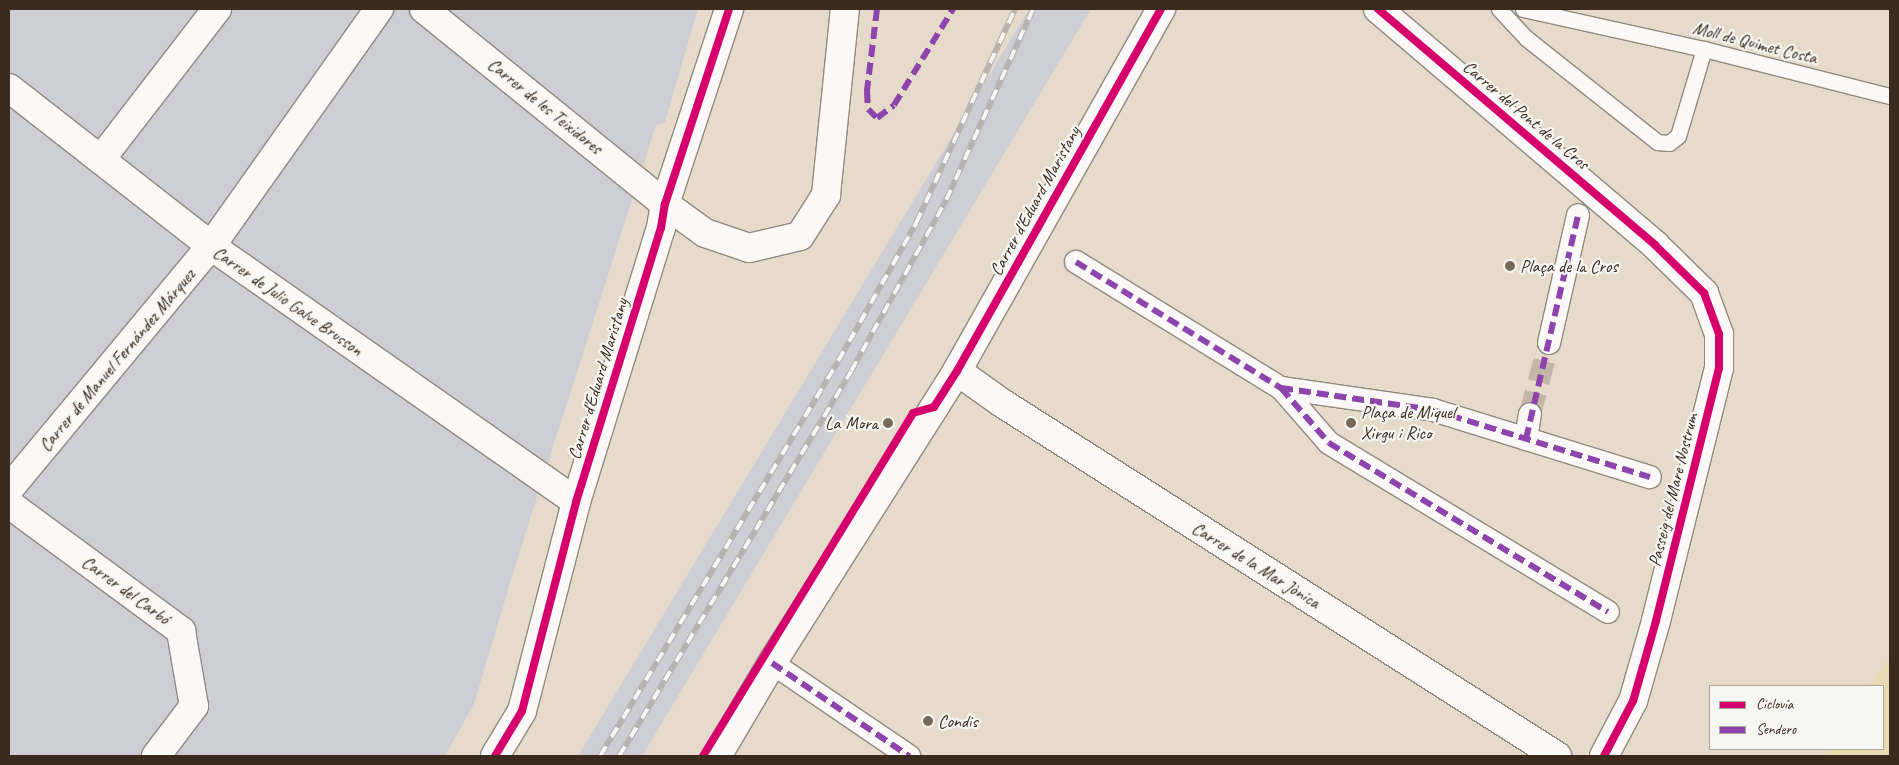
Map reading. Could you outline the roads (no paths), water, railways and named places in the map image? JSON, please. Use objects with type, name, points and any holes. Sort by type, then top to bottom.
[{"type":"street","points":[[101,159],[217,9]]},
{"type":"street","name":"Carrer de Manuel Fernández Márquez","points":[[9,489],[211,246],[379,9]]},
{"type":"street","name":"Carrer de les Teixidores","points":[[424,9],[666,204]]},
{"type":"street","name":"Carrer d'Eduard Maristany","points":[[495,756],[522,711],[576,502],[661,228],[666,204],[729,9]]},
{"type":"street","points":[[666,204],[705,233],[750,248],[800,236],[826,195],[845,9]]},
{"type":"street","name":"Carrer d'Eduard Maristany","points":[[717,756],[772,663],[957,371],[1161,9]]},
{"type":"street","name":"Carrer del Pont de la Cros","points":[[1378,9],[1655,245]]},
{"type":"street","name":"Carrer de Julio Galve Brusson","points":[[9,88],[211,246],[576,502]]},
{"type":"street","points":[[1549,343],[1578,215]]},
{"type":"street","name":"Passeig del Mare Nostrum","points":[[1604,756],[1633,701],[1719,368],[1719,334],[1704,293],[1655,245]]},
{"type":"street","points":[[1076,262],[1281,388],[1329,443],[1608,612]]},
{"type":"street","name":"Carrer de la Mar Jònica","points":[[957,371],[1018,414],[1557,756]]},
{"type":"street","points":[[1281,388],[1433,410],[1650,477]]},
{"type":"street","points":[[1526,439],[1530,414]]},
{"type":"street","name":"Carrer del Carbó","points":[[9,504],[181,630],[194,706],[156,756]]},
{"type":"street","points":[[772,663],[909,756]]},
{"type":"lane","points":[[1499,9],[1526,38],[1657,142],[1669,143],[1678,136],[1704,49]]},
{"type":"lane","name":"Moll de Quimet Costa","points":[[1523,9],[1704,49],[1890,96]]},
{"type":"tunnel","points":[[1530,414],[1549,343]]},
{"type":"railway","points":[[600,756],[838,361],[916,223],[1015,9]]},
{"type":"railway","points":[[619,756],[851,371],[946,200],[1033,9]]},
{"type":"place","name":"Plaça de la Cros","points":[[1510,266]]},
{"type":"place","name":"La Mora","points":[[888,423]]},
{"type":"place","name":"Plaça de Miquel Xirgu i Rico","points":[[1351,423]]},
{"type":"place","name":"Condis","points":[[928,721]]}]
